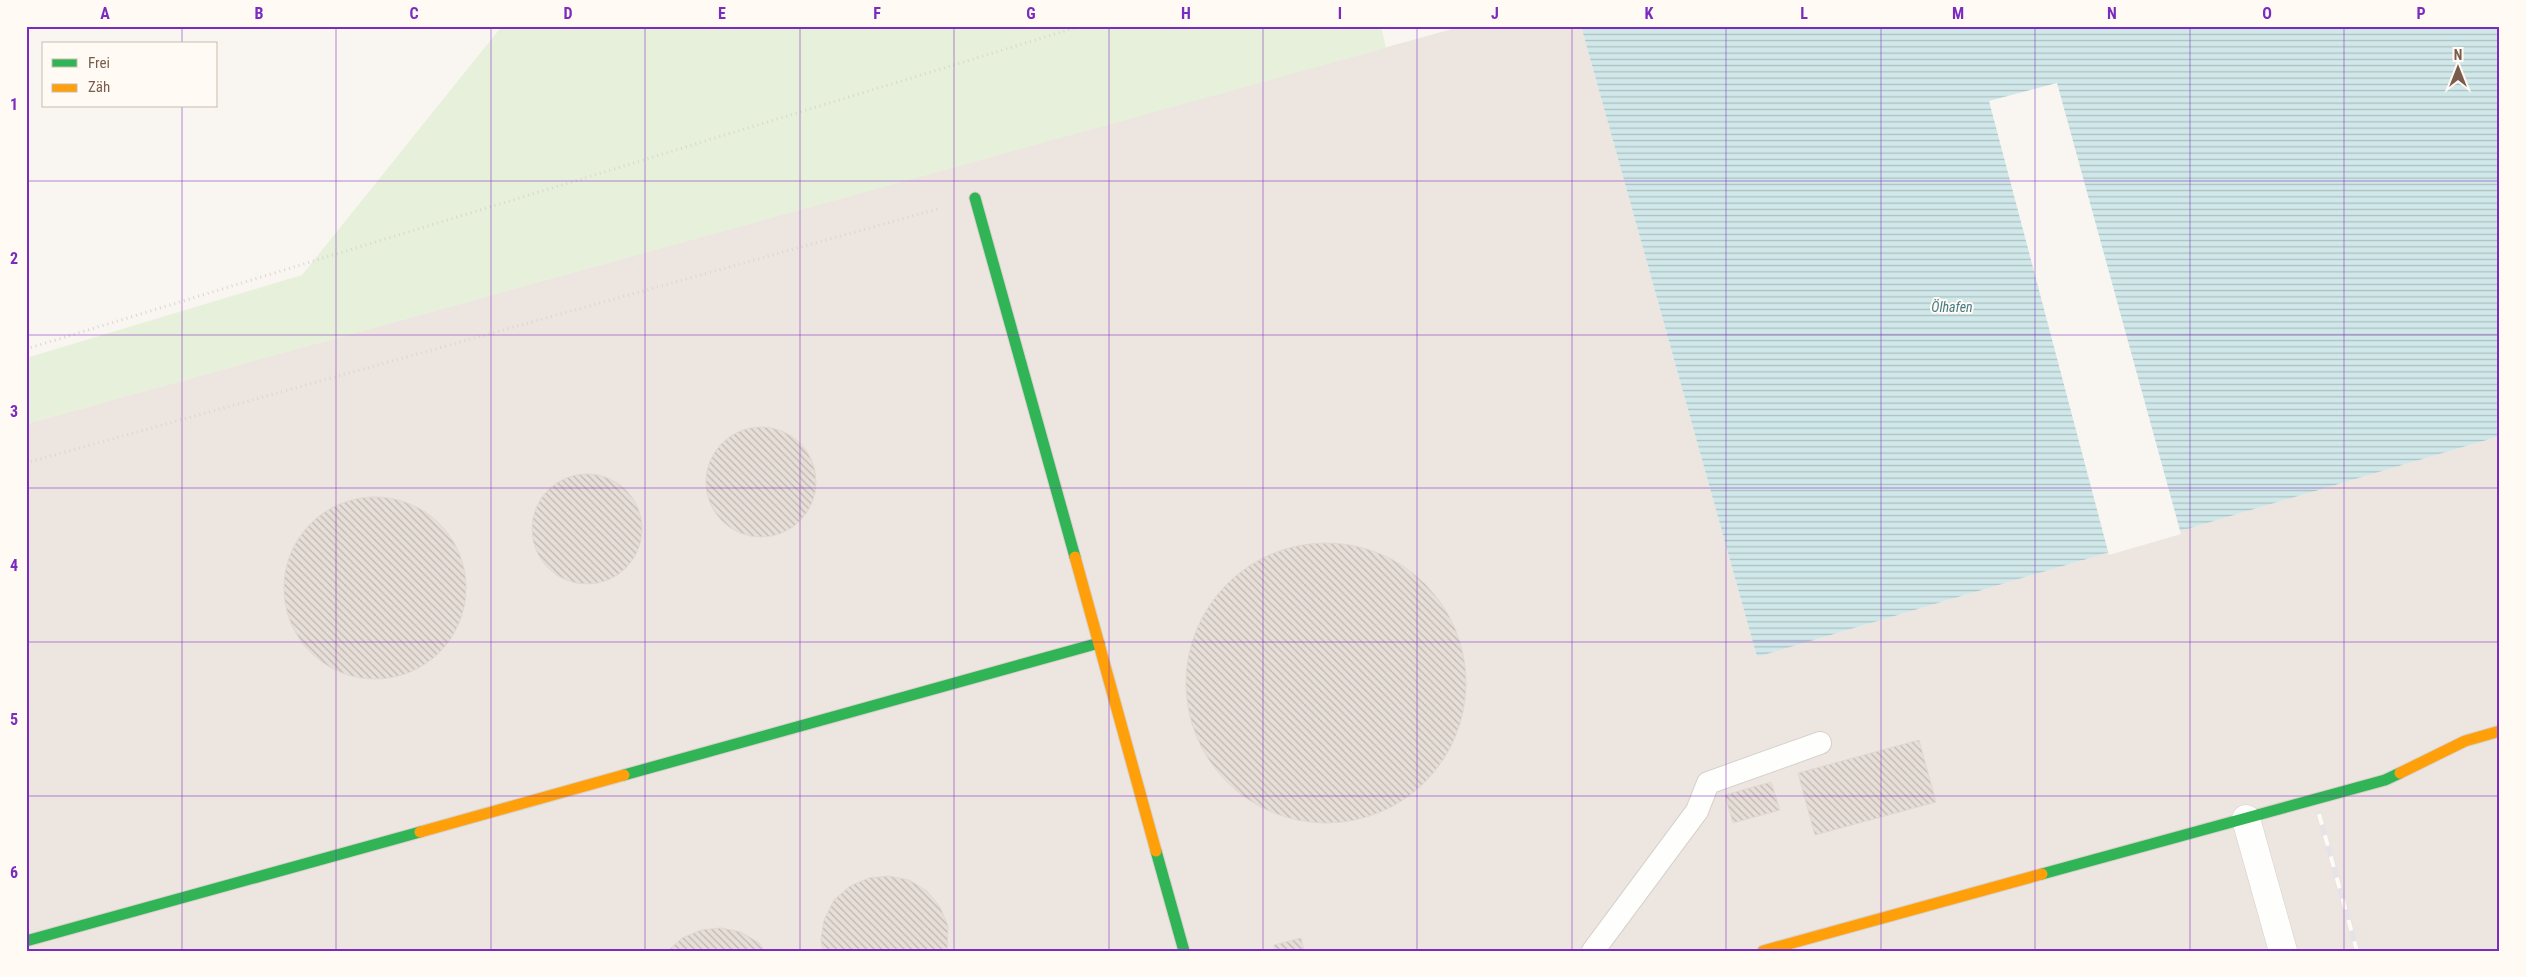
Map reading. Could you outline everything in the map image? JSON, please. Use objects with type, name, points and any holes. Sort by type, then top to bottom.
[{"type":"street","points":[[975,198],[1184,951]]},
{"type":"street","points":[[26,940],[1099,643]]},
{"type":"street","points":[[1763,951],[2385,780],[2465,741],[2500,731]]},
{"type":"street","points":[[2246,819],[2283,951]]},
{"type":"lane","points":[[1592,951],[1697,811],[1708,783],[1820,743]]},
{"type":"path","points":[[26,349],[1081,26]]},
{"type":"path","points":[[26,463],[975,198]]},
{"type":"shaded area","points":[[1463,26],[1581,26],[1757,657],[2500,436],[2500,951],[26,951],[26,424]]},
{"type":"green space","points":[[502,26],[1381,26],[1386,48],[26,424],[26,358],[302,275]]},
{"type":"water","name":"Ölhafen","points":[[1581,26],[2500,26],[2500,436],[1757,657]]},
{"type":"pier","points":[[2057,83],[2181,534],[2109,555],[1989,101]]},
{"type":"building","points":[[761,427],[782,431],[800,443],[812,461],[816,482],[812,503],[800,521],[782,533],[761,537],[740,533],[722,521],[710,503],[706,482],[710,461],[722,443],[740,431]]},
{"type":"building","points":[[587,474],[608,478],[626,490],[638,508],[642,529],[638,550],[626,568],[608,580],[587,584],[566,580],[548,568],[536,550],[532,529],[536,508],[548,490],[566,478]]},
{"type":"building","points":[[366,497],[384,497],[410,504],[426,512],[440,523],[451,537],[459,553],[466,579],[466,597],[459,623],[451,639],[440,653],[426,664],[410,672],[384,679],[366,679],[340,672],[324,664],[304,646],[288,614],[284,597],[284,579],[291,553],[299,537],[317,517],[349,501]]},
{"type":"building","points":[[1326,543],[1367,549],[1404,567],[1425,584],[1442,605],[1460,642],[1466,683],[1460,724],[1442,761],[1425,782],[1404,799],[1367,817],[1326,823],[1285,817],[1248,799],[1227,782],[1210,761],[1192,724],[1186,683],[1192,642],[1210,605],[1227,584],[1248,567],[1285,549]]},
{"type":"building","points":[[1919,740],[1936,802],[1815,835],[1798,773]]},
{"type":"building","points":[[1771,782],[1780,810],[1733,823],[1725,795]]},
{"type":"building","points":[[889,876],[909,880],[927,891],[940,907],[948,926],[947,951],[823,951],[821,940],[824,920],[834,900],[850,886],[869,878]]},
{"type":"building","points":[[721,928],[741,932],[759,943],[765,951],[668,951],[682,938],[701,930]]},
{"type":"building","points":[[1301,938],[1304,951],[1275,951],[1274,945]]},
{"type":"railway","points":[[2319,814],[2357,951]]},
{"type":"traffic: fast","points":[[975,198],[1075,557]]},
{"type":"traffic: fast","points":[[624,775],[1099,643]]},
{"type":"traffic: fast","points":[[2042,874],[2385,780],[2400,773]]},
{"type":"traffic: fast","points":[[26,941],[420,832]]},
{"type":"traffic: fast","points":[[1156,851],[1184,951]]},
{"type":"traffic: slow","points":[[1075,557],[1156,851]]},
{"type":"traffic: slow","points":[[2400,773],[2465,741],[2500,731]]},
{"type":"traffic: slow","points":[[420,832],[624,775]]},
{"type":"traffic: slow","points":[[1763,951],[2042,874]]}]
